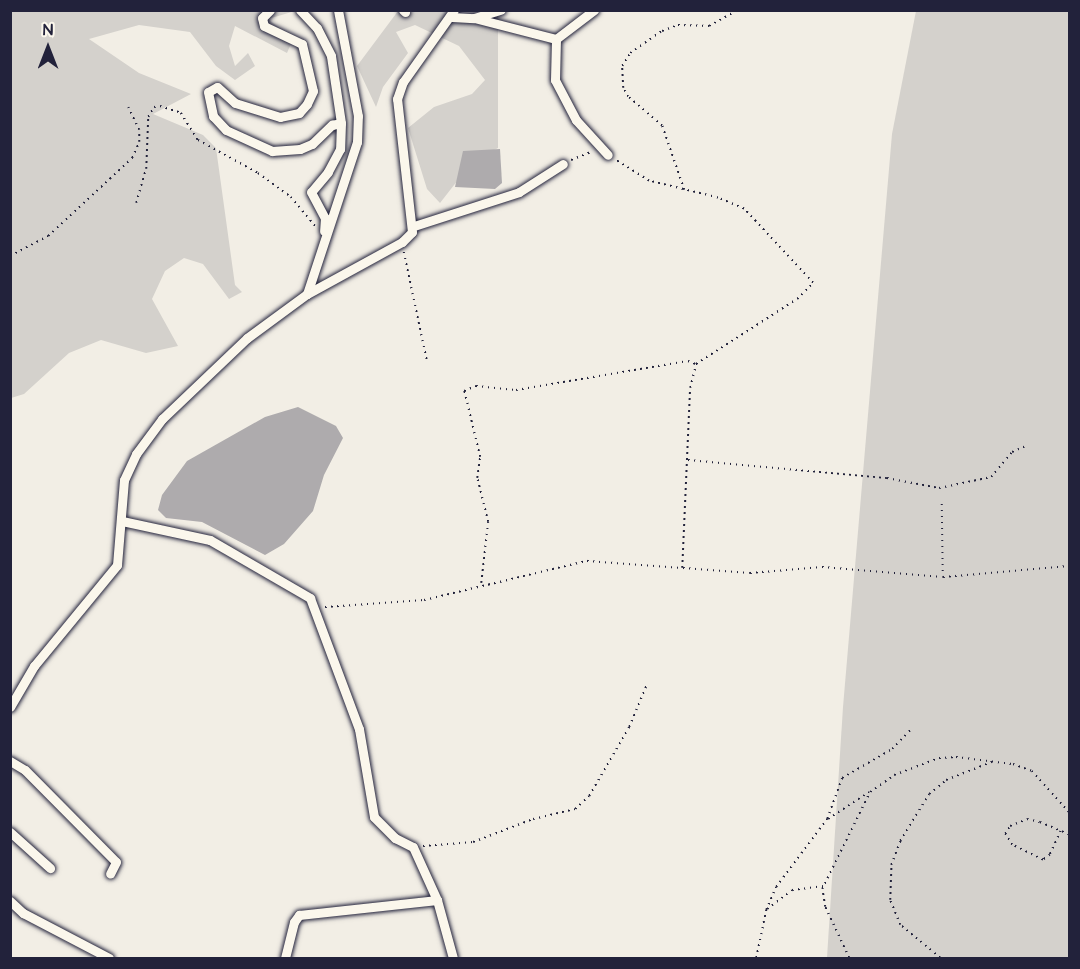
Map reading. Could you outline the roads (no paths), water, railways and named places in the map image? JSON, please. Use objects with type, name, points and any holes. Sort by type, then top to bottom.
[{"type":"street","points":[[270,10],[262,18],[264,26],[302,44],[313,91],[307,104],[299,113],[280,117],[235,103],[218,87],[208,92],[213,116],[234,135],[272,151],[300,148],[312,144],[332,125],[341,123]]},
{"type":"street","points":[[300,10],[317,28],[331,56],[341,123],[340,149],[328,172],[311,192],[325,218],[324,240]]},
{"type":"street","points":[[307,294],[357,142],[358,116],[338,10]]},
{"type":"street","points":[[556,39],[594,10]]},
{"type":"street","points":[[474,18],[500,11]]},
{"type":"street","points":[[414,226],[397,99],[403,82],[453,14],[556,39]]},
{"type":"street","points":[[556,39],[555,80],[566,104],[608,155]]},
{"type":"street","points":[[10,707],[34,666],[117,565],[124,480],[136,454],[162,419],[247,338],[307,294],[402,242],[414,226],[519,192],[563,164]]},
{"type":"street","points":[[122,521],[210,540],[310,598],[359,729],[374,817],[395,838],[413,847],[437,900],[453,958]]},
{"type":"street","points":[[10,761],[25,770],[116,862],[110,874]]},
{"type":"street","points":[[10,832],[50,868]]},
{"type":"street","points":[[285,958],[299,915],[437,900]]},
{"type":"street","points":[[10,902],[23,914],[109,958]]}]
